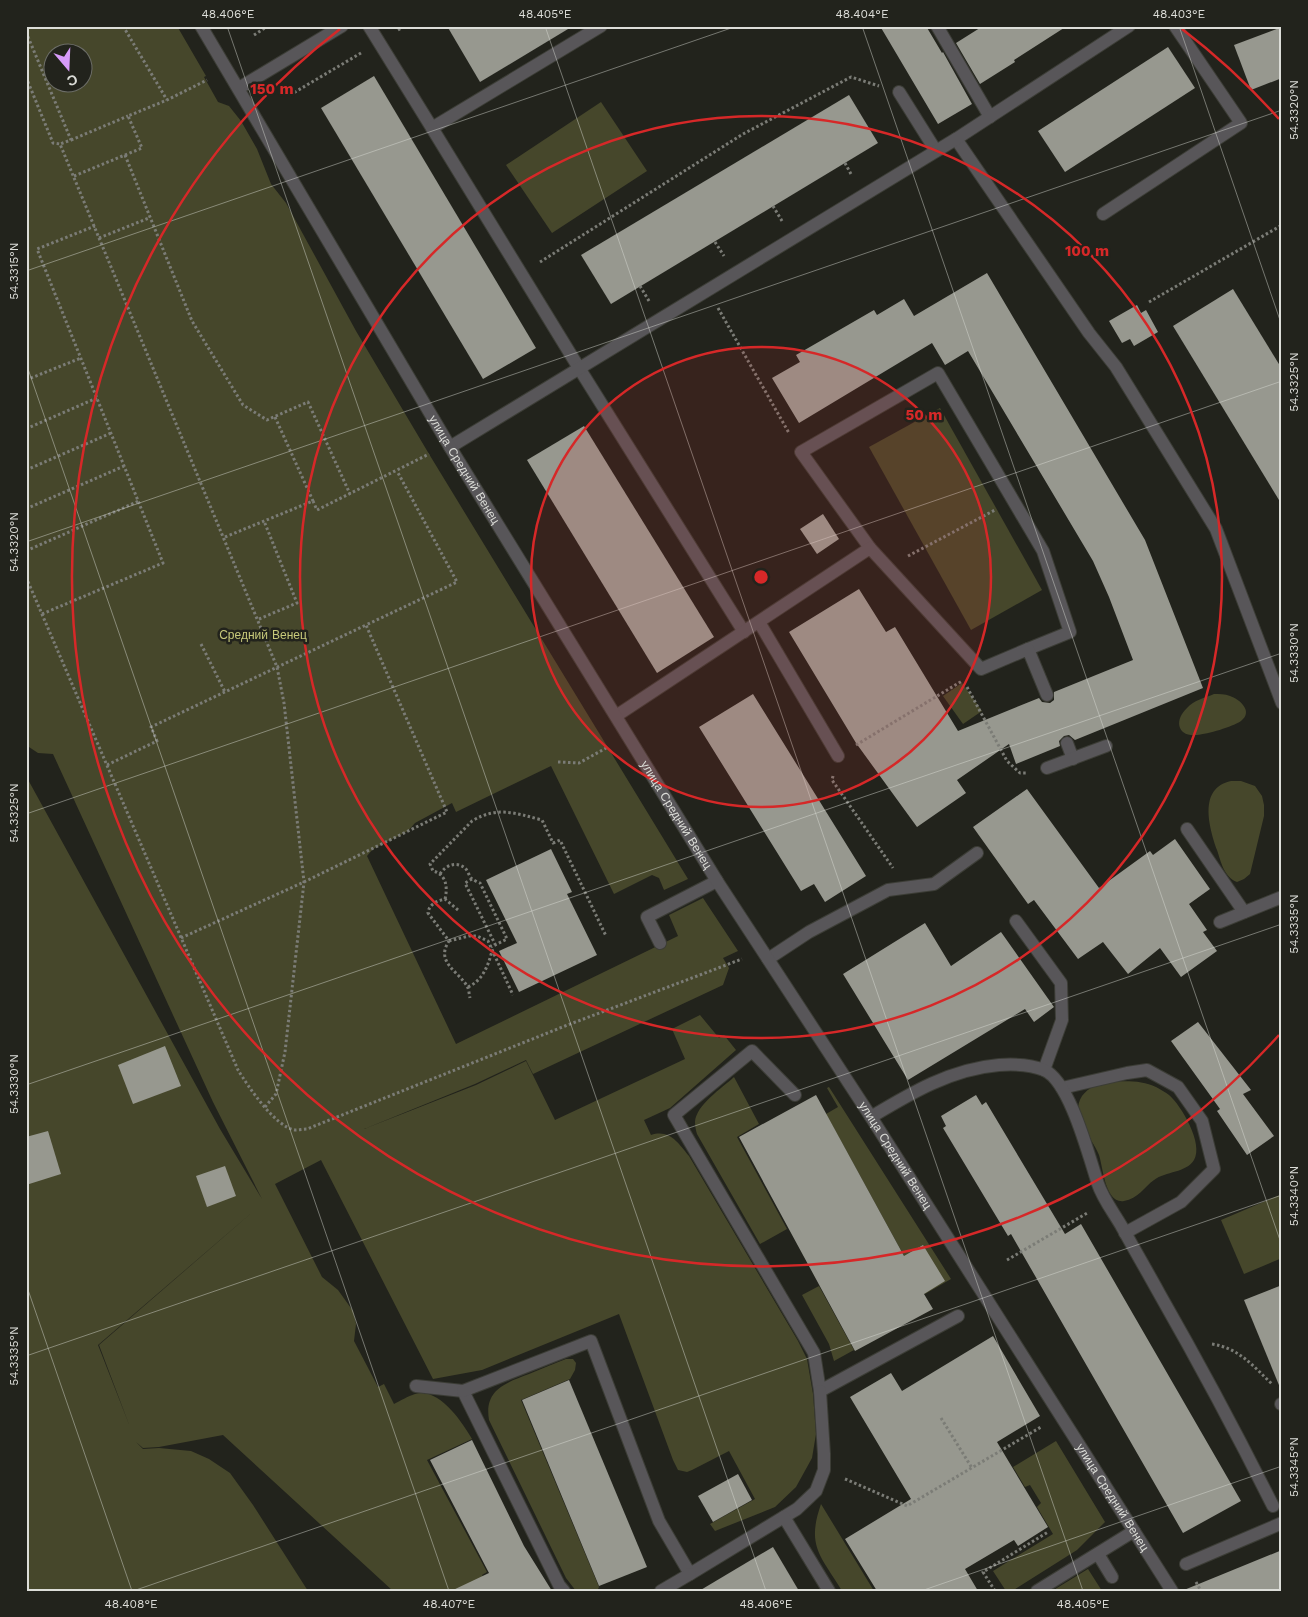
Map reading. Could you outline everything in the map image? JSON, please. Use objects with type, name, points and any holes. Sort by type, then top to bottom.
[{"type":"street","name":"улица Средний Венец","points":[[201,26],[450,447],[717,881],[871,1117],[1172,1591]]},
{"type":"street","points":[[239,88],[342,26]]},
{"type":"street","points":[[369,26],[744,632]]},
{"type":"street","points":[[432,128],[601,26]]},
{"type":"street","points":[[450,447],[936,151],[1129,26]]},
{"type":"street","points":[[1103,214],[1241,123],[1175,26]]},
{"type":"street","points":[[941,28],[990,117]]},
{"type":"street","points":[[899,92],[936,151]]},
{"type":"street","points":[[956,138],[1089,333],[1116,367],[1216,529],[1282,703]]},
{"type":"street","points":[[938,373],[1013,500],[1044,551],[1070,632],[981,669],[870,548],[801,452],[938,373]]},
{"type":"street","points":[[616,716],[870,548]]},
{"type":"street","points":[[759,622],[838,756]]},
{"type":"street","points":[[1028,649],[1047,695]]},
{"type":"street","points":[[1067,743],[1073,759]]},
{"type":"street","points":[[1047,768],[1106,746]]},
{"type":"street","points":[[1187,829],[1244,912]]},
{"type":"street","points":[[765,955],[888,890],[934,884],[977,854]]},
{"type":"street","points":[[660,943],[647,917],[717,881]]},
{"type":"street","points":[[1220,922],[1282,897]]},
{"type":"street","points":[[1016,922],[1061,984],[1062,1020],[1044,1070]]},
{"type":"street","points":[[661,1591],[802,1505],[816,1491],[824,1470],[820,1391],[814,1353],[674,1115],[752,1051],[795,1095]]},
{"type":"street","points":[[871,1117],[910,1094],[950,1076],[982,1067],[1019,1064],[1044,1070],[1051,1075],[1062,1088],[1074,1113],[1099,1188],[1186,1340],[1273,1506]]},
{"type":"street","points":[[1062,1088],[1147,1070],[1178,1087],[1202,1121],[1214,1168],[1181,1202],[1125,1233]]},
{"type":"street","points":[[820,1391],[958,1316]]},
{"type":"street","points":[[416,1386],[463,1391],[590,1341],[659,1521],[690,1574]]},
{"type":"street","points":[[463,1391],[559,1585],[564,1591]]},
{"type":"street","points":[[784,1517],[829,1591]]},
{"type":"street","points":[[1186,1564],[1282,1523]]},
{"type":"street","points":[[1037,1591],[1134,1532]]},
{"type":"street","points":[[1098,1554],[1112,1577]]},
{"type":"path","points":[[123,26],[167,100]]},
{"type":"path","points":[[254,35],[268,26]]},
{"type":"path","points":[[290,95],[405,26]]},
{"type":"path","points":[[26,32],[71,140]]},
{"type":"path","points":[[26,77],[54,143],[60,144],[167,100],[228,70]]},
{"type":"path","points":[[521,274],[743,134],[851,77],[899,92]]},
{"type":"path","points":[[74,176],[142,148],[128,116]]},
{"type":"path","points":[[60,144],[225,537],[277,667],[284,702],[304,882],[285,1052],[276,1094],[265,1107]]},
{"type":"path","points":[[125,155],[192,321],[242,405],[267,420],[308,402],[350,494]]},
{"type":"path","points":[[100,238],[149,218]]},
{"type":"path","points":[[1149,302],[1282,225]]},
{"type":"path","points":[[42,614],[163,563],[37,249],[95,226]]},
{"type":"path","points":[[707,290],[801,452]]},
{"type":"path","points":[[26,380],[80,358]]},
{"type":"path","points":[[26,429],[97,398]]},
{"type":"path","points":[[275,417],[317,510],[429,454]]},
{"type":"path","points":[[26,470],[111,433]]},
{"type":"path","points":[[26,510],[124,466]]},
{"type":"path","points":[[107,765],[157,741],[151,727],[457,582],[397,471]]},
{"type":"path","points":[[887,567],[1013,500]]},
{"type":"path","points":[[26,551],[139,501]]},
{"type":"path","points":[[225,537],[313,501]]},
{"type":"path","points":[[258,618],[297,603],[264,521]]},
{"type":"path","points":[[26,578],[238,1070],[251,1091],[285,1126],[294,1130],[307,1129],[565,1026],[765,955]]},
{"type":"path","points":[[182,938],[304,882],[447,812],[366,625]]},
{"type":"path","points":[[201,644],[225,692]]},
{"type":"path","points":[[906,887],[832,780],[838,756],[981,669]]},
{"type":"path","points":[[963,680],[1007,761],[1020,773],[1032,773],[1047,768]]},
{"type":"path","points":[[558,762],[579,763],[627,734]]},
{"type":"path","points":[[445,899],[447,886],[440,874],[433,871],[430,864],[472,821],[480,816],[503,811],[542,820],[553,843],[560,840],[606,936]]},
{"type":"path","points":[[440,874],[444,868],[449,866],[459,865],[464,867],[472,879],[480,883],[507,939],[495,944],[491,949],[485,970],[480,979],[468,987]]},
{"type":"path","points":[[472,879],[465,883],[495,944]]},
{"type":"path","points":[[445,899],[458,910]]},
{"type":"path","points":[[445,899],[434,903],[428,910],[428,913],[449,941]]},
{"type":"path","points":[[449,941],[469,936],[476,936],[488,941],[513,995]]},
{"type":"path","points":[[449,941],[445,952],[446,962],[468,987],[470,998]]},
{"type":"path","points":[[1007,1260],[1107,1202]]},
{"type":"path","points":[[1186,1340],[1225,1346],[1244,1357],[1276,1387]]},
{"type":"path","points":[[941,1418],[972,1468]]},
{"type":"path","points":[[824,1470],[907,1506],[1041,1427]]},
{"type":"path","points":[[995,1591],[984,1572],[1048,1532]]},
{"type":"green space","name":"Средний Венец","points":[[26,26],[177,26],[206,76],[204,77],[218,102],[229,106],[241,121],[257,149],[271,184],[286,203],[356,331],[688,879],[664,890],[659,878],[652,875],[614,894],[551,766],[456,812],[452,803],[415,823],[408,831],[373,849],[367,856],[456,1044],[678,936],[669,915],[703,898],[738,951],[723,958],[729,968],[723,985],[533,1074],[526,1060],[475,1084],[364,1129],[476,1085],[526,1061],[555,1120],[685,1059],[672,1029],[700,1015],[719,1038],[724,1035],[736,1050],[670,1108],[644,1120],[651,1135],[663,1134],[673,1138],[689,1156],[807,1359],[813,1394],[816,1434],[812,1458],[796,1487],[775,1507],[715,1531],[710,1524],[755,1499],[729,1451],[687,1472],[678,1470],[619,1314],[482,1370],[433,1379],[321,1160],[275,1184],[322,1277],[338,1290],[353,1311],[356,1324],[354,1341],[378,1387],[384,1384],[394,1404],[415,1394],[424,1393],[433,1396],[456,1415],[472,1439],[427,1460],[487,1572],[482,1575],[492,1591],[393,1591],[223,1435],[159,1447],[143,1448],[136,1442],[143,1449],[159,1448],[191,1451],[209,1459],[230,1473],[253,1505],[308,1591],[26,1591],[26,776],[220,1129],[262,1199],[213,1102],[53,754],[38,753],[26,745]],"holes":[[[263,1203],[99,1345],[130,1427],[98,1345]]]},
{"type":"green space","points":[[601,102],[647,171],[552,233],[506,165]]},
{"type":"green space","points":[[940,408],[1042,590],[971,630],[869,447]]},
{"type":"green space","points":[[962,683],[982,711],[963,724],[943,696]]},
{"type":"green space","points":[[1214,694],[1226,695],[1237,700],[1246,709],[1245,717],[1232,726],[1220,730],[1197,735],[1185,733],[1180,727],[1179,722],[1183,713],[1196,701]]},
{"type":"green space","points":[[1231,781],[1241,781],[1255,786],[1262,796],[1264,805],[1264,816],[1250,874],[1237,882],[1229,877],[1224,869],[1209,820],[1210,800],[1214,792],[1221,785]]},
{"type":"green space","points":[[734,1077],[759,1124],[737,1137],[787,1229],[760,1244],[697,1134],[695,1127],[696,1116],[700,1109],[710,1097]]},
{"type":"green space","points":[[1108,1082],[1145,1083],[1167,1094],[1174,1100],[1185,1116],[1196,1144],[1194,1160],[1190,1164],[1181,1170],[1159,1177],[1137,1195],[1124,1201],[1113,1197],[1109,1191],[1099,1155],[1083,1126],[1078,1111],[1082,1096],[1087,1090]]},
{"type":"green space","points":[[829,1087],[951,1279],[925,1294],[826,1114],[838,1107],[827,1088]]},
{"type":"green space","points":[[1282,1194],[1282,1258],[1244,1274],[1221,1220]]},
{"type":"green space","points":[[819,1286],[854,1350],[834,1361],[829,1344],[802,1295]]},
{"type":"green space","points":[[566,1359],[573,1359],[576,1363],[575,1370],[570,1379],[521,1400],[599,1587],[597,1591],[576,1591],[566,1578],[489,1420],[488,1410],[490,1401],[498,1389],[512,1381]]},
{"type":"green space","points":[[1056,1441],[1105,1522],[1077,1550],[1012,1591],[1006,1591],[993,1571],[1053,1534],[1037,1507],[1041,1503],[1030,1485],[1025,1487],[1013,1467]]},
{"type":"green space","points":[[821,1504],[874,1591],[842,1591],[828,1569],[818,1550],[816,1541],[815,1531]]},
{"type":"green space","points":[[1088,1569],[1102,1591],[1052,1591]]},
{"type":"building","points":[[447,26],[573,26],[480,82]]},
{"type":"building","points":[[880,26],[926,26],[972,104],[938,124]]},
{"type":"building","points":[[983,26],[1067,26],[980,84],[956,43]]},
{"type":"building","points":[[1282,27],[1282,78],[1251,90],[1234,45]]},
{"type":"building","points":[[1168,47],[1195,88],[1065,172],[1038,131]]},
{"type":"building","points":[[374,76],[536,348],[483,379],[321,108]]},
{"type":"building","points":[[849,95],[878,143],[611,304],[581,255]]},
{"type":"building","points":[[987,273],[1145,540],[1203,688],[1075,740],[1069,735],[1064,736],[1059,741],[1060,746],[1016,764],[1009,744],[957,780],[966,793],[917,827],[856,743],[789,632],[859,589],[886,632],[895,627],[958,731],[1039,698],[1042,702],[1050,703],[1054,700],[1054,692],[1133,660],[1093,561],[968,351],[945,365],[932,343],[799,423],[772,378],[800,362],[796,355],[874,310],[877,315],[904,299],[914,316]]},
{"type":"building","points":[[1233,289],[1282,369],[1282,505],[1173,326]]},
{"type":"building","points":[[1137,305],[1141,313],[1146,310],[1158,332],[1134,346],[1130,339],[1122,343],[1109,321]]},
{"type":"building","points":[[584,426],[714,637],[657,673],[527,460]]},
{"type":"building","points":[[823,514],[839,539],[817,554],[800,529]]},
{"type":"building","points":[[753,694],[866,876],[825,902],[814,884],[801,891],[699,727]]},
{"type":"building","points":[[1027,789],[1099,888],[1150,851],[1153,855],[1175,839],[1210,889],[1189,904],[1207,930],[1203,932],[1217,951],[1181,977],[1160,948],[1128,974],[1103,942],[1078,959],[1034,900],[1028,904],[973,827]]},
{"type":"building","points":[[551,849],[572,892],[567,894],[597,955],[519,992],[499,951],[517,943],[486,880]]},
{"type":"building","points":[[925,923],[951,966],[1001,932],[1054,1007],[1034,1022],[1025,1009],[908,1080],[843,974]]},
{"type":"building","points":[[1198,1022],[1251,1090],[1243,1094],[1274,1136],[1247,1155],[1217,1111],[1220,1109],[1171,1041]]},
{"type":"building","points":[[165,1046],[181,1086],[133,1104],[118,1065]]},
{"type":"building","points":[[816,1095],[904,1256],[923,1245],[945,1281],[924,1294],[933,1309],[855,1351],[739,1137]]},
{"type":"building","points":[[976,1095],[982,1105],[986,1102],[1065,1234],[1081,1224],[1241,1501],[1183,1533],[1011,1234],[1008,1236],[943,1128],[946,1126],[941,1116]]},
{"type":"building","points":[[48,1131],[61,1174],[26,1185],[26,1137]]},
{"type":"building","points":[[225,1166],[236,1196],[207,1207],[196,1176]]},
{"type":"building","points":[[1282,1285],[1282,1390],[1281,1390],[1244,1300]]},
{"type":"building","points":[[993,1336],[1040,1416],[997,1442],[1048,1527],[1018,1546],[1014,1540],[965,1569],[978,1591],[877,1591],[845,1539],[911,1499],[850,1397],[891,1373],[902,1391]]},
{"type":"building","points":[[569,1380],[647,1567],[599,1586],[522,1400]]},
{"type":"building","points":[[472,1440],[524,1546],[552,1591],[451,1591],[489,1573],[430,1460]]},
{"type":"building","points":[[738,1474],[752,1500],[713,1522],[698,1496]]},
{"type":"building","points":[[773,1547],[799,1591],[699,1591]]},
{"type":"building","points":[[1282,1550],[1282,1591],[1184,1591],[1184,1590]]}]
